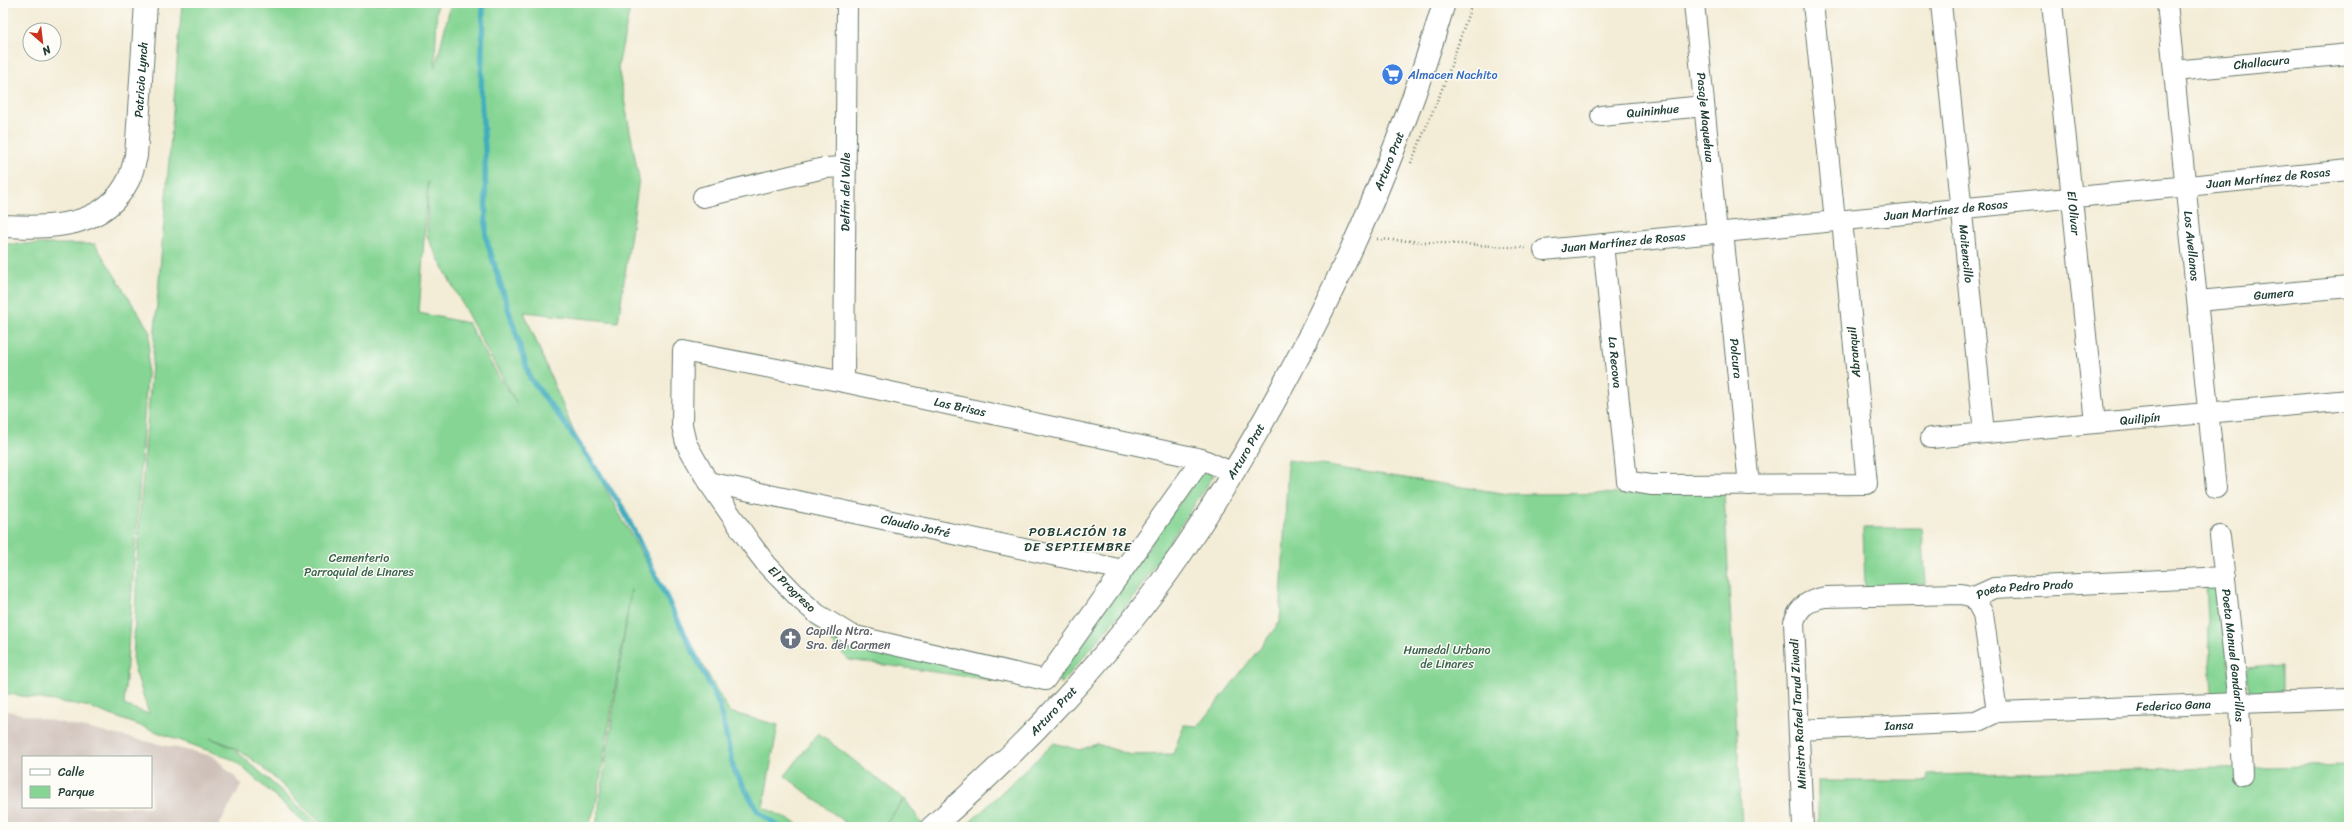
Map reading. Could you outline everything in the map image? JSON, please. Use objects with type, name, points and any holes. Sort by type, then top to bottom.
[{"type":"main road","name":"Patricio Lynch","points":[[3,226],[44,228],[67,225],[84,220],[104,208],[119,195],[129,179],[136,156],[146,3]]},
{"type":"main road","name":"Arturo Prat","points":[[932,827],[1016,749],[1115,640],[1181,555],[1233,473],[1289,376],[1360,230],[1411,106],[1444,3]]},
{"type":"street","name":"Delfín del Valle","points":[[844,382],[847,3]]},
{"type":"street","name":"Pasaje Maquehua","points":[[1694,3],[1704,106],[1720,232]]},
{"type":"street","name":"Abranquil","points":[[1749,485],[1867,484],[1813,3]]},
{"type":"street","name":"Maitencillo","points":[[1941,3],[1984,433]]},
{"type":"street","name":"El Olivar","points":[[2052,3],[2095,423]]},
{"type":"street","name":"Los Avellanos","points":[[2167,3],[2216,488]]},
{"type":"street","name":"Challacura","points":[[2174,70],[2349,54]]},
{"type":"street","name":"Quininhue","points":[[1601,116],[1704,106]]},
{"type":"street","points":[[703,197],[824,168],[846,167]]},
{"type":"street","name":"Juan Martínez de Rosas","points":[[1544,250],[2349,170]]},
{"type":"street","name":"Polcura","points":[[1720,232],[1749,485]]},
{"type":"street","name":"La Recova","points":[[1603,244],[1627,481],[1651,485],[1749,485]]},
{"type":"street","name":"Gumera","points":[[2198,301],[2349,287]]},
{"type":"street","name":"Las Brisas","points":[[683,351],[844,382],[1202,459],[1233,473]]},
{"type":"street","name":"El Progreso","points":[[683,351],[682,426],[686,443],[708,482],[767,565],[802,601],[835,626],[851,634],[1045,680],[1123,570]]},
{"type":"street","name":"Quilipín","points":[[1931,438],[2349,400]]},
{"type":"street","points":[[1123,570],[1202,459]]},
{"type":"street","name":"Claudio Jofré","points":[[708,482],[1123,570]]},
{"type":"street","name":"Poeta Manuel Gandarillas","points":[[2220,536],[2239,703],[2242,775]]},
{"type":"street","name":"Poeta Pedro Prado","points":[[1804,605],[1811,599],[1825,597],[1960,594],[1974,597],[1994,588],[2225,577]]},
{"type":"street","points":[[1974,597],[1983,614],[1997,712]]},
{"type":"street","name":"Ministro Rafael Tarud Ziwadi","points":[[1803,827],[1794,622],[1797,613],[1804,605]]},
{"type":"street","name":"Federico Gana","points":[[1997,712],[2349,699]]},
{"type":"street","name":"Iansa","points":[[1799,730],[1976,722],[1997,712]]},
{"type":"path","points":[[1375,238],[1544,250]]},
{"type":"shaded area","points":[[3,710],[213,756],[242,784],[218,827],[3,827]]},
{"type":"green space","name":"Cementerio Parroquial de Linares","points":[[182,3],[437,3],[435,69],[451,3],[631,3],[618,67],[639,179],[618,322],[524,312],[573,430],[729,712],[778,725],[763,807],[804,827],[596,827],[631,590],[596,805],[588,827],[325,827],[272,775],[257,763],[227,744],[210,738],[233,748],[322,827],[310,827],[234,760],[86,706],[3,693],[3,244],[95,244],[150,332],[124,705],[149,714],[133,663],[139,523]],"holes":[[[428,182],[427,237],[486,349],[516,402],[499,377],[468,323],[419,313]]]},
{"type":"green space","name":"Humedal Urbano de Linares","points":[[1288,460],[1508,494],[1724,493],[1742,827],[965,827],[1054,743],[1079,750],[1097,744],[1131,755],[1173,754],[1184,725],[1199,726],[1280,622]]},
{"type":"green space","points":[[1203,470],[1214,475],[1133,598],[1061,684],[1056,678]]},
{"type":"green space","points":[[1863,528],[1922,528],[1926,584],[1865,587]]},
{"type":"green space","points":[[2219,585],[2232,694],[2212,695],[2206,586]]},
{"type":"green space","points":[[816,617],[1027,685],[849,660],[808,619]]},
{"type":"green space","points":[[2282,665],[2282,692],[2248,693],[2247,668]]},
{"type":"green space","points":[[818,733],[904,799],[883,827],[851,827],[785,776]]},
{"type":"green space","points":[[2349,765],[2349,827],[1818,827],[1818,781],[1927,781],[1928,775]]},
{"type":"green space","points":[[905,799],[924,827],[884,827]]},
{"type":"waterway","points":[[483,3],[481,98],[485,149],[486,238],[530,378],[566,425],[622,507],[719,704],[734,770],[758,811],[779,827]]},
{"type":"place","name":"Almacen Nachito","points":[[1393,75]]},
{"type":"place","name":"Capilla Ntra. Sra. del Carmen","points":[[791,638]]},
{"type":"district","name":"POBLACIÓN 18 DE SEPTIEMBRE","points":[[1078,538]]}]
